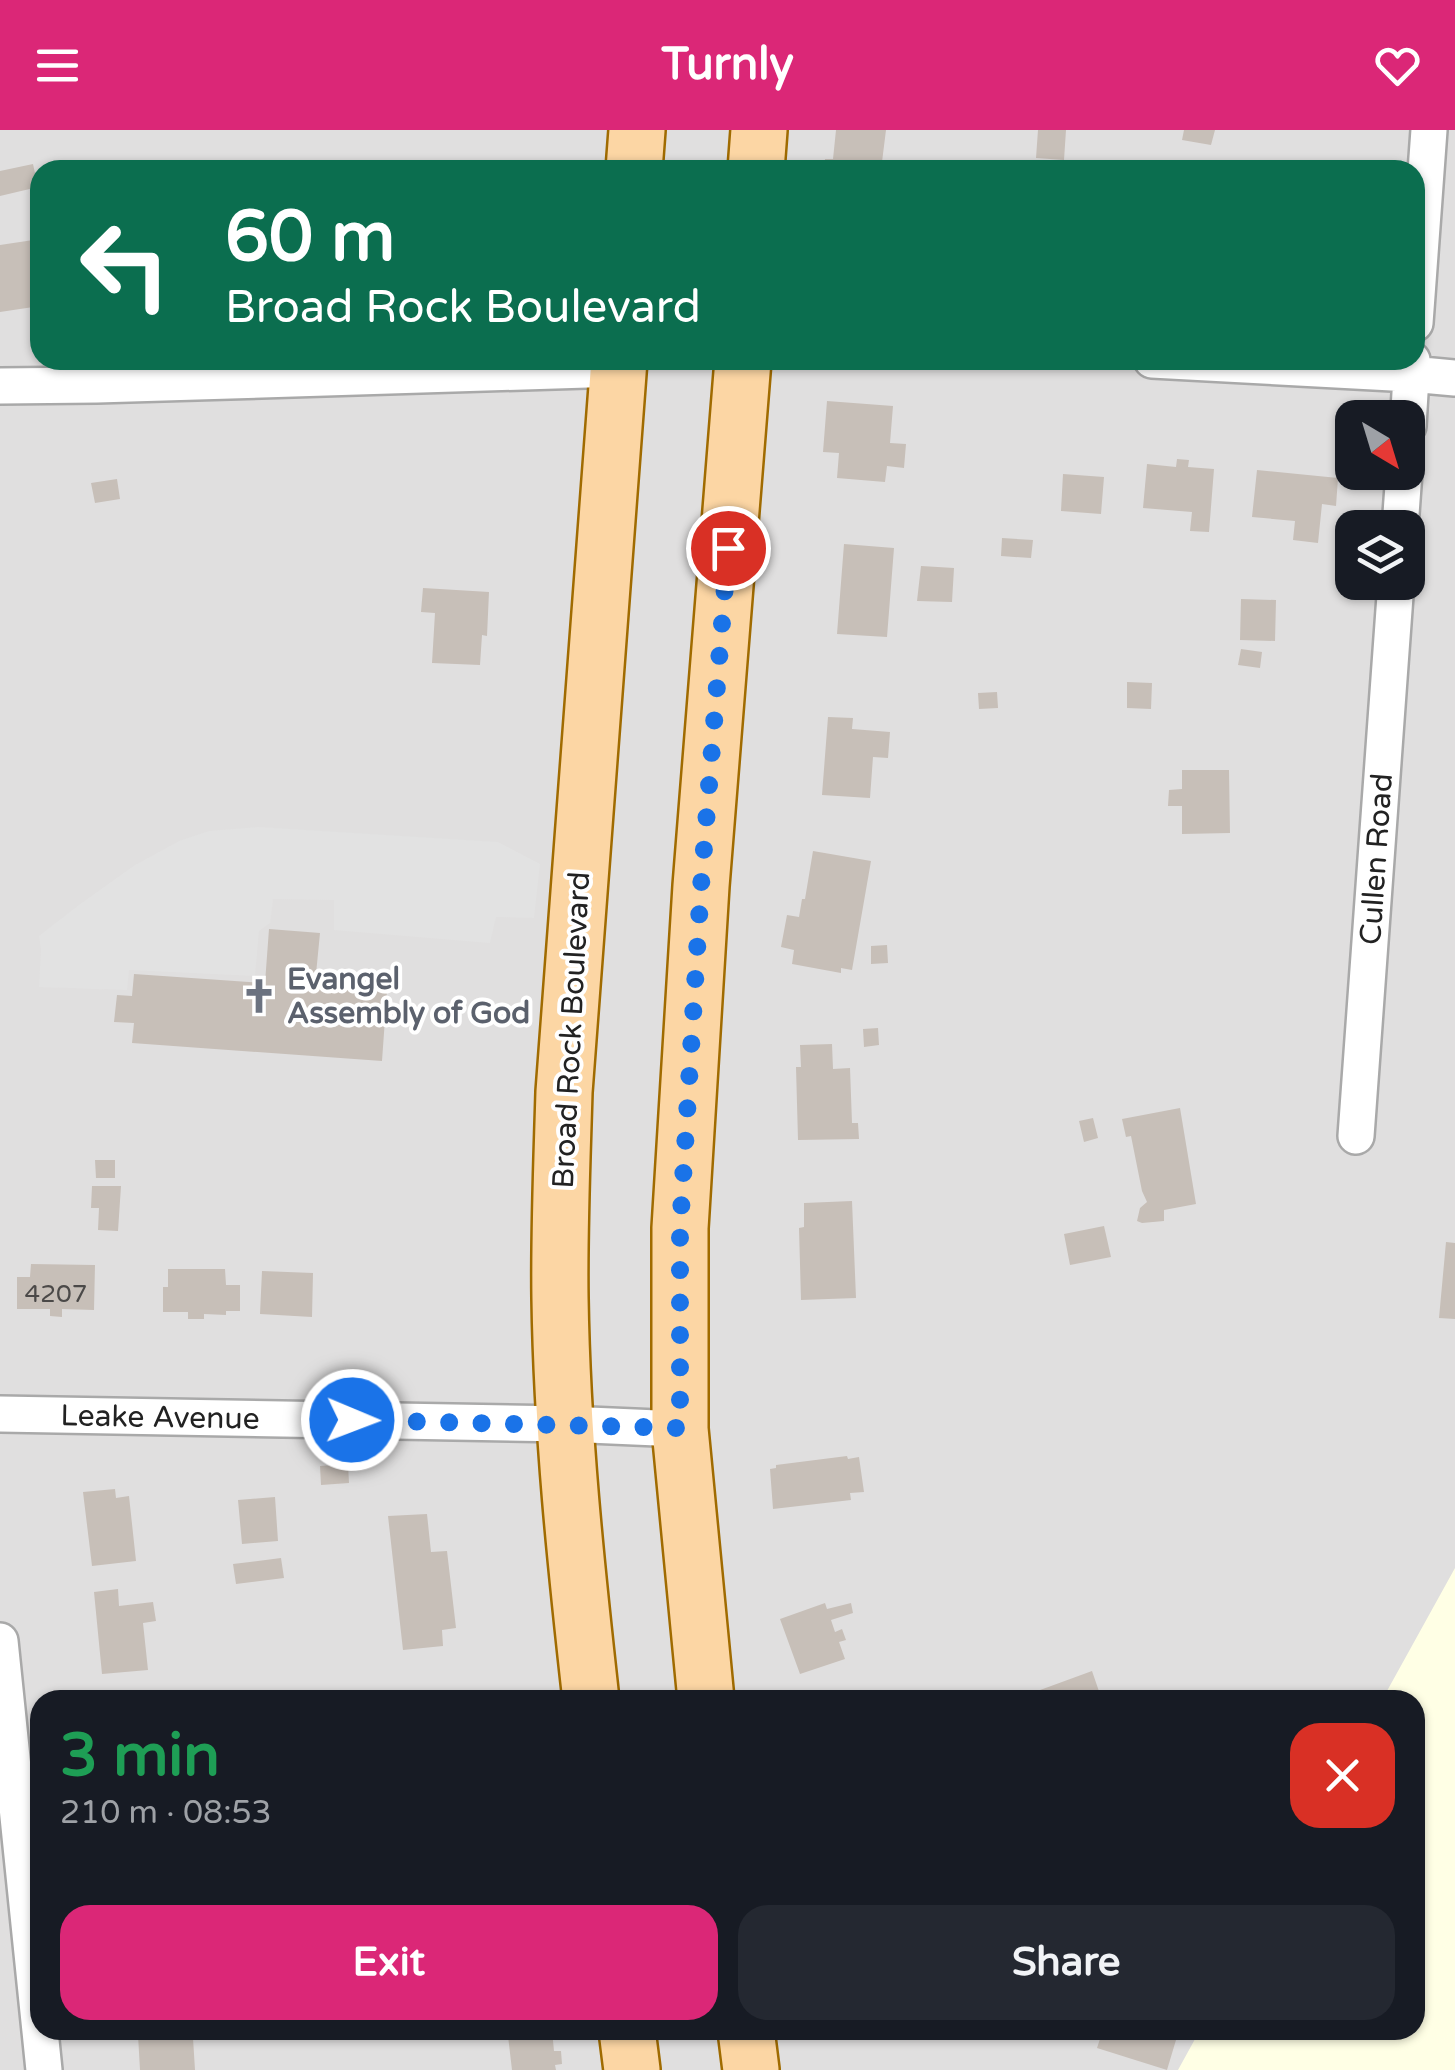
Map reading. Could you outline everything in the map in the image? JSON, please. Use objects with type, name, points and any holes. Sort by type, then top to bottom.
[{"type":"main road","points":[[635,160],[637,130]]},
{"type":"main road","points":[[756,160],[758,130]]},
{"type":"main road","name":"Broad Rock Boulevard","points":[[590,1690],[570,1506],[560,1298],[564,1092],[619,370]]},
{"type":"main road","points":[[705,1690],[680,1428],[680,1228],[701,886],[742,370]]},
{"type":"main road","points":[[628,2040],[632,2070]]},
{"type":"main road","points":[[748,2040],[752,2070]]},
{"type":"street","points":[[1425,185],[1429,130]]},
{"type":"street","points":[[0,386],[475,370]]},
{"type":"street","points":[[1410,400],[1412,370]]},
{"type":"street","points":[[1424,370],[1455,378]]},
{"type":"street","name":"Cullen Road","points":[[1356,1136],[1395,600]]},
{"type":"street","name":"Leake Avenue","points":[[0,1414],[680,1428]]},
{"type":"street","points":[[0,1641],[30,1934]]},
{"type":"street","points":[[41,2040],[44,2070]]},
{"type":"shaded area","points":[[0,130],[1455,130],[1455,2070],[0,2070]]},
{"type":"shaded area","points":[[258,827],[498,842],[540,864],[534,918],[496,917],[490,943],[334,930],[334,900],[273,899],[270,923],[259,931],[255,976],[129,970],[127,990],[39,987],[39,936],[79,905],[135,865],[179,841],[209,831]]},
{"type":"shaded area","points":[[1455,1568],[1455,2070],[1178,2070],[1194,2040],[1425,2040],[1425,1690],[1388,1690]]},
{"type":"building","points":[[836,130],[886,130],[882,160],[825,160],[833,159]]},
{"type":"building","points":[[1038,130],[1066,130],[1064,160],[1036,158]]},
{"type":"building","points":[[1184,130],[1215,130],[1211,145],[1182,140]]},
{"type":"building","points":[[30,165],[30,189],[0,196],[0,171]]},
{"type":"building","points":[[30,240],[30,308],[0,312],[0,245]]},
{"type":"building","points":[[827,401],[893,406],[890,443],[906,444],[904,468],[887,466],[885,482],[837,478],[839,453],[823,452]]},
{"type":"building","points":[[1177,459],[1189,460],[1188,467],[1214,469],[1209,532],[1190,531],[1192,512],[1143,508],[1147,464],[1176,467]]},
{"type":"building","points":[[1257,470],[1335,478],[1336,506],[1322,504],[1318,543],[1293,540],[1295,521],[1252,517]]},
{"type":"building","points":[[1063,474],[1104,477],[1101,514],[1061,511]]},
{"type":"building","points":[[117,479],[120,499],[95,503],[91,483]]},
{"type":"building","points":[[1002,538],[1033,540],[1031,558],[1001,556]]},
{"type":"building","points":[[844,544],[894,548],[887,637],[837,634]]},
{"type":"building","points":[[921,566],[954,568],[952,602],[917,601]]},
{"type":"building","points":[[423,588],[489,592],[487,636],[482,635],[480,665],[432,663],[435,613],[421,612]]},
{"type":"building","points":[[1241,599],[1276,600],[1275,641],[1240,640]]},
{"type":"building","points":[[1241,649],[1262,652],[1260,668],[1238,665]]},
{"type":"building","points":[[1127,682],[1152,683],[1151,709],[1127,708]]},
{"type":"building","points":[[997,692],[998,708],[979,709],[978,693]]},
{"type":"building","points":[[828,717],[853,718],[852,729],[890,732],[888,758],[873,757],[870,798],[822,795]]},
{"type":"building","points":[[1182,770],[1229,770],[1230,833],[1182,834],[1182,806],[1168,806],[1169,790],[1182,789]]},
{"type":"building","points":[[813,851],[871,861],[852,970],[841,968],[841,973],[792,964],[794,950],[781,947],[787,915],[799,917],[805,899]]},
{"type":"building","name":"Evangel Assembly of God","points":[[269,929],[320,933],[316,974],[325,974],[325,987],[387,991],[382,1061],[132,1043],[134,1023],[114,1022],[117,995],[132,996],[134,974],[265,983]]},
{"type":"building","points":[[887,945],[888,963],[871,964],[871,946]]},
{"type":"building","points":[[878,1028],[879,1045],[864,1047],[863,1029]]},
{"type":"building","points":[[832,1044],[833,1069],[850,1068],[852,1123],[858,1123],[859,1139],[798,1140],[796,1067],[801,1067],[800,1045]]},
{"type":"building","points":[[1180,1108],[1196,1204],[1164,1210],[1164,1221],[1142,1223],[1137,1221],[1140,1208],[1147,1202],[1131,1136],[1126,1137],[1122,1119]]},
{"type":"building","points":[[1093,1118],[1098,1138],[1084,1142],[1079,1121]]},
{"type":"building","points":[[95,1160],[115,1160],[115,1178],[96,1178]]},
{"type":"building","points":[[92,1186],[121,1186],[118,1231],[98,1230],[99,1208],[91,1208]]},
{"type":"building","points":[[852,1201],[856,1298],[801,1300],[799,1228],[804,1227],[804,1203]]},
{"type":"building","points":[[1104,1226],[1111,1257],[1070,1265],[1064,1234]]},
{"type":"building","points":[[1446,1242],[1455,1243],[1455,1319],[1439,1318]]},
{"type":"building","points":[[31,1264],[95,1265],[94,1310],[62,1309],[62,1317],[50,1316],[50,1309],[17,1309],[17,1277],[30,1277]]},
{"type":"building","points":[[168,1269],[225,1269],[226,1285],[240,1285],[240,1311],[204,1314],[204,1319],[188,1319],[188,1312],[163,1312]]},
{"type":"building","points":[[262,1271],[313,1273],[312,1317],[260,1314]]},
{"type":"building","points":[[859,1457],[864,1492],[850,1493],[851,1500],[773,1509],[770,1469]]},
{"type":"building","points":[[348,1464],[349,1483],[321,1485],[320,1466]]},
{"type":"building","points":[[115,1489],[116,1498],[129,1496],[136,1561],[92,1566],[83,1492]]},
{"type":"building","points":[[275,1497],[278,1541],[242,1544],[238,1500]]},
{"type":"building","points":[[427,1514],[431,1552],[447,1551],[456,1628],[442,1630],[443,1646],[403,1650],[388,1516]]},
{"type":"building","points":[[281,1558],[284,1578],[236,1584],[233,1564]]},
{"type":"building","points":[[118,1589],[119,1606],[153,1602],[156,1621],[143,1623],[148,1670],[102,1674],[94,1592]]},
{"type":"building","points":[[825,1603],[827,1609],[851,1603],[853,1613],[831,1620],[835,1632],[842,1629],[846,1640],[839,1642],[845,1659],[800,1674],[780,1619]]},
{"type":"building","points":[[1092,1671],[1099,1690],[1040,1690]]},
{"type":"building","points":[[138,2040],[193,2040],[195,2070],[140,2070]]},
{"type":"building","points":[[508,2040],[553,2040],[554,2051],[561,2051],[562,2064],[555,2065],[556,2070],[512,2070]]},
{"type":"building","points":[[1100,2040],[1176,2040],[1167,2070],[1097,2048]]},
{"type":"place","name":"Evangel Assembly of God","points":[[259,996]]},
{"type":"route","points":[[352,1420],[680,1428],[680,1228],[701,886],[728,548]]}]
